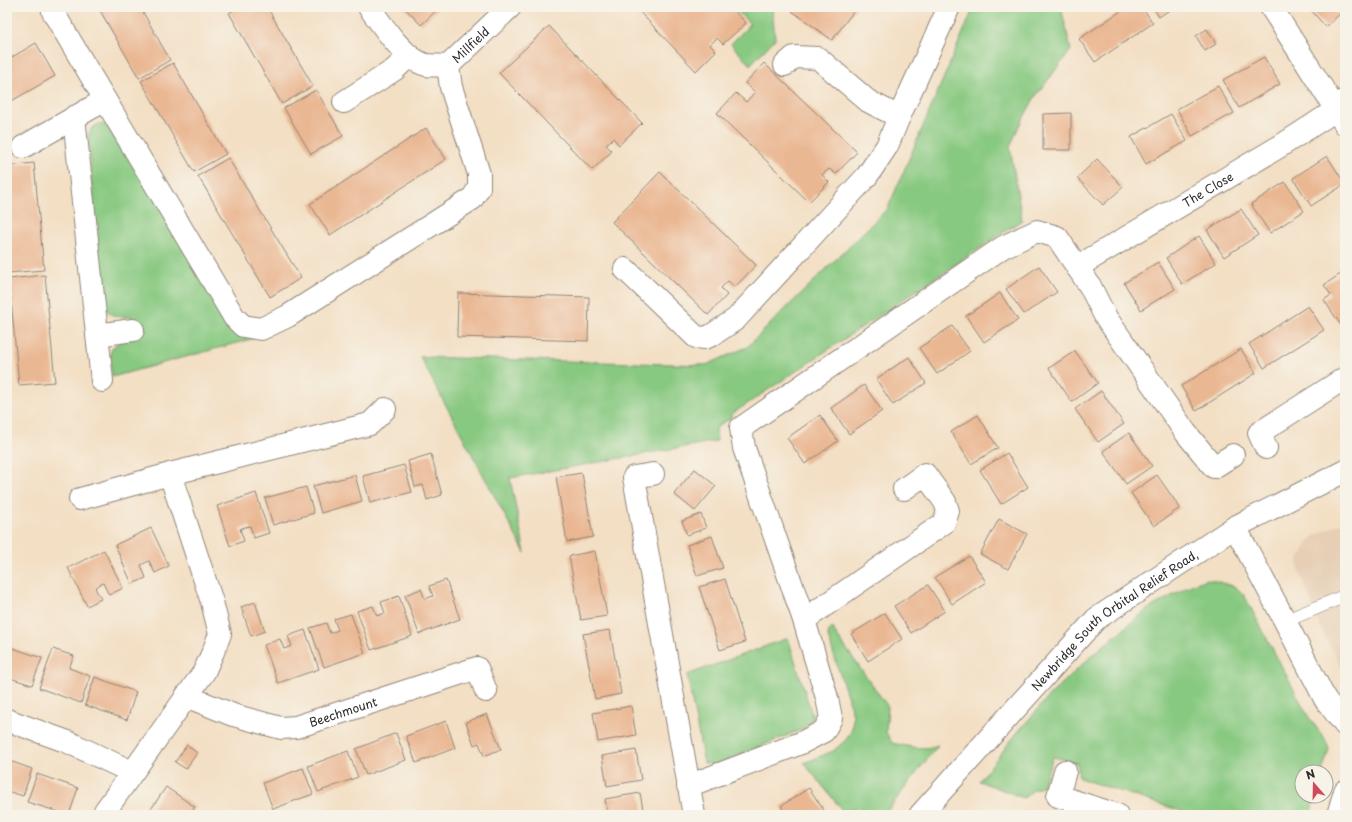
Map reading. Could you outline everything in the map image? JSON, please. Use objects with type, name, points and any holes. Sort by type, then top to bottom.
[{"type":"street","points":[[53,12],[234,317],[243,326],[261,329],[288,316],[472,199],[479,188],[479,174],[451,87],[448,66],[426,65],[409,56],[385,30],[368,7]]},
{"type":"street","name":"Millfield","points":[[448,66],[510,7]]},
{"type":"street","points":[[625,269],[696,337],[705,338],[712,335],[736,319],[867,176],[887,146],[949,7]]},
{"type":"street","name":"The Close","points":[[1077,267],[1342,111],[1271,7]]},
{"type":"street","points":[[344,102],[394,70],[409,56]]},
{"type":"street","points":[[785,65],[794,57],[818,58],[868,101],[899,117]]},
{"type":"street","points":[[23,147],[105,100]]},
{"type":"street","points":[[74,118],[102,381]]},
{"type":"street","points":[[688,786],[802,743],[824,731],[831,718],[827,698],[804,620],[744,448],[741,428],[1003,247],[1037,231],[1057,237],[1090,286],[1109,322],[1186,433],[1214,467],[1233,456]]},
{"type":"street","points":[[97,334],[133,330]]},
{"type":"street","points":[[1266,448],[1259,433],[1345,378]]},
{"type":"street","points":[[80,499],[170,474],[370,424],[385,409]]},
{"type":"street","name":"Newbridge South Orbital Relief Road,","points":[[920,815],[1096,619],[1235,527],[1345,471]]},
{"type":"street","points":[[104,815],[104,811],[204,672],[220,634],[212,602],[170,474]]},
{"type":"street","points":[[652,474],[634,478],[694,815]]},
{"type":"street","points":[[804,620],[944,523],[948,511],[945,502],[925,474],[904,490]]},
{"type":"street","points":[[1235,527],[1325,699],[1345,725]]},
{"type":"street","name":"Beechmount","points":[[186,696],[233,715],[281,728],[296,727],[477,668],[486,691]]},
{"type":"street","points":[[7,720],[68,742],[132,772]]},
{"type":"street","points":[[1065,771],[1058,796],[1116,815]]},
{"type":"street","points":[[1338,815],[1345,791]]},
{"type":"lane","points":[[1285,621],[1340,598]]},
{"type":"shaded area","points":[[1345,521],[1345,674],[1320,627],[1299,571],[1298,561],[1308,542],[1316,535]]},
{"type":"green space","points":[[734,7],[772,7],[775,39],[750,65],[731,44],[750,24]]},
{"type":"green space","points":[[974,7],[1061,7],[1071,50],[1035,97],[1019,126],[1010,147],[1022,220],[732,414],[730,419],[719,425],[716,429],[717,441],[510,478],[525,553],[420,357],[706,365],[747,347],[888,208]]},
{"type":"green space","points":[[98,124],[104,124],[113,134],[255,338],[112,377],[110,360],[112,349],[120,342],[136,336],[132,317],[112,315],[106,309],[101,298],[88,135],[92,128]]},
{"type":"green space","points":[[1208,579],[1236,587],[1244,595],[1308,716],[1325,739],[1329,749],[1324,764],[1294,764],[1294,804],[1313,804],[1310,815],[1193,815],[1079,778],[1077,763],[1053,757],[1042,787],[1033,790],[1024,798],[979,781],[1017,733],[1050,695],[1098,650],[1148,609],[1193,584]]},
{"type":"green space","points":[[833,627],[835,633],[888,707],[886,732],[892,743],[921,748],[938,745],[884,815],[869,815],[869,813],[860,808],[843,811],[804,763],[833,751],[846,740],[852,729],[853,714],[828,637],[829,631]]},
{"type":"green space","points":[[788,638],[813,718],[803,729],[715,765],[704,763],[687,675]]},
{"type":"building","points":[[98,7],[140,7],[170,60],[139,78]]},
{"type":"building","points":[[239,7],[267,7],[313,86],[282,104],[229,13]]},
{"type":"building","points":[[404,7],[440,7],[421,25]]},
{"type":"building","points":[[635,7],[731,7],[746,23],[723,44],[717,38],[710,45],[716,51],[696,71]]},
{"type":"building","points":[[795,7],[857,7],[832,40],[792,11]]},
{"type":"building","points":[[1127,7],[1142,7],[1153,23],[1095,62],[1079,39]]},
{"type":"building","points":[[1153,7],[1174,7],[1159,17]]},
{"type":"building","points":[[1308,7],[1341,7],[1344,10],[1326,27]]},
{"type":"building","points":[[549,26],[642,123],[619,145],[613,138],[606,145],[612,151],[592,170],[499,73]]},
{"type":"building","points":[[1207,29],[1216,44],[1205,51],[1196,36]]},
{"type":"building","points":[[36,43],[55,76],[8,103],[7,60]]},
{"type":"building","points":[[1264,57],[1280,84],[1239,108],[1223,80]]},
{"type":"building","points":[[173,63],[226,154],[194,172],[141,81]]},
{"type":"building","points":[[764,63],[857,152],[836,174],[829,169],[822,175],[829,182],[809,202],[717,113],[736,93],[746,102],[755,92],[745,83]]},
{"type":"building","points":[[1218,86],[1234,113],[1192,136],[1177,109]]},
{"type":"building","points":[[316,90],[343,136],[311,154],[284,108]]},
{"type":"building","points":[[1071,113],[1071,150],[1043,150],[1043,114]]},
{"type":"building","points":[[1171,114],[1187,141],[1146,164],[1131,137]]},
{"type":"building","points":[[426,128],[446,159],[330,235],[310,204]]},
{"type":"building","points":[[1327,156],[1345,184],[1311,206],[1293,178]]},
{"type":"building","points":[[228,158],[301,278],[270,297],[198,176]]},
{"type":"building","points":[[1097,159],[1123,187],[1103,205],[1077,178]]},
{"type":"building","points":[[34,163],[44,270],[8,273],[7,166]]},
{"type":"building","points":[[660,172],[756,265],[735,287],[728,281],[721,288],[727,295],[708,315],[612,222]]},
{"type":"building","points":[[1285,182],[1304,211],[1270,233],[1251,204]]},
{"type":"building","points":[[1241,209],[1258,235],[1224,257],[1207,230]]},
{"type":"building","points":[[1199,236],[1216,263],[1182,284],[1166,258]]},
{"type":"building","points":[[1158,262],[1175,289],[1141,310],[1124,283]]},
{"type":"building","points":[[1039,266],[1057,292],[1024,314],[1006,289]]},
{"type":"building","points":[[1345,271],[1345,320],[1340,324],[1324,300],[1331,295],[1324,285]]},
{"type":"building","points":[[45,275],[55,382],[19,385],[9,279]]},
{"type":"building","points":[[458,293],[589,297],[588,341],[457,337]]},
{"type":"building","points":[[1000,293],[1018,320],[984,342],[966,316]]},
{"type":"building","points":[[1308,306],[1324,330],[1264,368],[1249,344]]},
{"type":"building","points":[[952,326],[970,351],[937,374],[919,348]]},
{"type":"building","points":[[1241,349],[1256,373],[1196,411],[1181,386]]},
{"type":"building","points":[[1075,351],[1098,383],[1072,402],[1049,368]]},
{"type":"building","points":[[909,357],[926,383],[893,405],[876,379]]},
{"type":"building","points":[[864,385],[882,411],[849,434],[831,408]]},
{"type":"building","points":[[1101,391],[1124,424],[1098,442],[1075,409]]},
{"type":"building","points":[[820,415],[838,441],[805,464],[787,438]]},
{"type":"building","points":[[978,415],[998,448],[971,464],[951,432]]},
{"type":"building","points":[[1129,433],[1152,466],[1126,484],[1103,451]]},
{"type":"building","points":[[1007,453],[1028,487],[1001,504],[980,470]]},
{"type":"building","points":[[431,454],[442,495],[427,500],[423,485],[415,487],[408,461]]},
{"type":"building","points":[[404,465],[412,492],[370,503],[363,476]]},
{"type":"building","points":[[695,469],[716,486],[695,511],[674,494]]},
{"type":"building","points":[[582,473],[593,537],[567,542],[556,477]]},
{"type":"building","points":[[355,475],[362,501],[321,513],[313,486]]},
{"type":"building","points":[[1157,475],[1180,508],[1154,526],[1131,493]]},
{"type":"building","points":[[306,487],[314,513],[273,525],[265,498]]},
{"type":"building","points":[[256,493],[269,533],[254,538],[250,526],[245,527],[240,529],[244,541],[230,546],[217,506]]},
{"type":"building","points":[[701,514],[706,528],[687,535],[682,521]]},
{"type":"building","points":[[999,519],[1027,534],[1008,569],[980,554]]},
{"type":"building","points":[[151,528],[169,566],[155,573],[149,561],[141,565],[146,578],[132,584],[115,545]]},
{"type":"building","points":[[712,536],[723,568],[697,576],[687,545]]},
{"type":"building","points":[[104,550],[123,588],[109,595],[103,583],[99,585],[95,588],[101,599],[87,606],[68,568]]},
{"type":"building","points":[[595,551],[607,616],[581,620],[569,556]]},
{"type":"building","points":[[969,556],[986,582],[952,604],[935,577]]},
{"type":"building","points":[[725,579],[745,642],[720,650],[699,587]]},
{"type":"building","points":[[446,580],[460,619],[419,634],[405,595],[421,589],[425,599],[433,596],[429,586]]},
{"type":"building","points":[[928,585],[945,611],[911,633],[894,606]]},
{"type":"building","points":[[399,596],[412,636],[371,650],[357,611],[373,606],[377,616],[385,613],[381,602]]},
{"type":"building","points":[[255,602],[265,631],[251,636],[241,607]]},
{"type":"building","points":[[885,613],[902,639],[868,661],[851,634]]},
{"type":"building","points":[[351,614],[365,653],[324,667],[310,628],[326,623],[330,633],[338,630],[334,619]]},
{"type":"building","points":[[305,630],[319,669],[278,683],[264,645],[280,639],[284,649],[292,646],[288,636]]},
{"type":"building","points":[[610,630],[621,694],[595,699],[583,634]]},
{"type":"building","points":[[7,646],[42,658],[32,685],[7,677]]},
{"type":"building","points":[[53,649],[74,656],[69,668],[90,676],[81,703],[39,688]]},
{"type":"building","points":[[95,677],[136,692],[127,720],[85,705]]},
{"type":"building","points":[[631,706],[636,735],[598,742],[593,713]]},
{"type":"building","points":[[487,714],[501,749],[484,756],[479,743],[474,745],[466,722]]},
{"type":"building","points":[[446,721],[455,748],[416,763],[406,736]]},
{"type":"building","points":[[396,733],[406,760],[366,775],[356,749]]},
{"type":"building","points":[[187,745],[197,753],[186,769],[175,762]]},
{"type":"building","points":[[636,750],[641,780],[607,786],[602,756]]},
{"type":"building","points":[[348,751],[358,777],[318,792],[308,766]]},
{"type":"building","points":[[7,760],[32,769],[23,796],[7,791]]},
{"type":"building","points":[[303,768],[313,794],[273,809],[263,783]]},
{"type":"building","points":[[37,774],[78,788],[69,815],[27,802]]},
{"type":"building","points":[[166,787],[195,807],[189,815],[147,815]]},
{"type":"building","points":[[809,788],[827,815],[786,815],[781,806]]},
{"type":"building","points":[[640,793],[644,815],[608,815],[605,799]]}]
